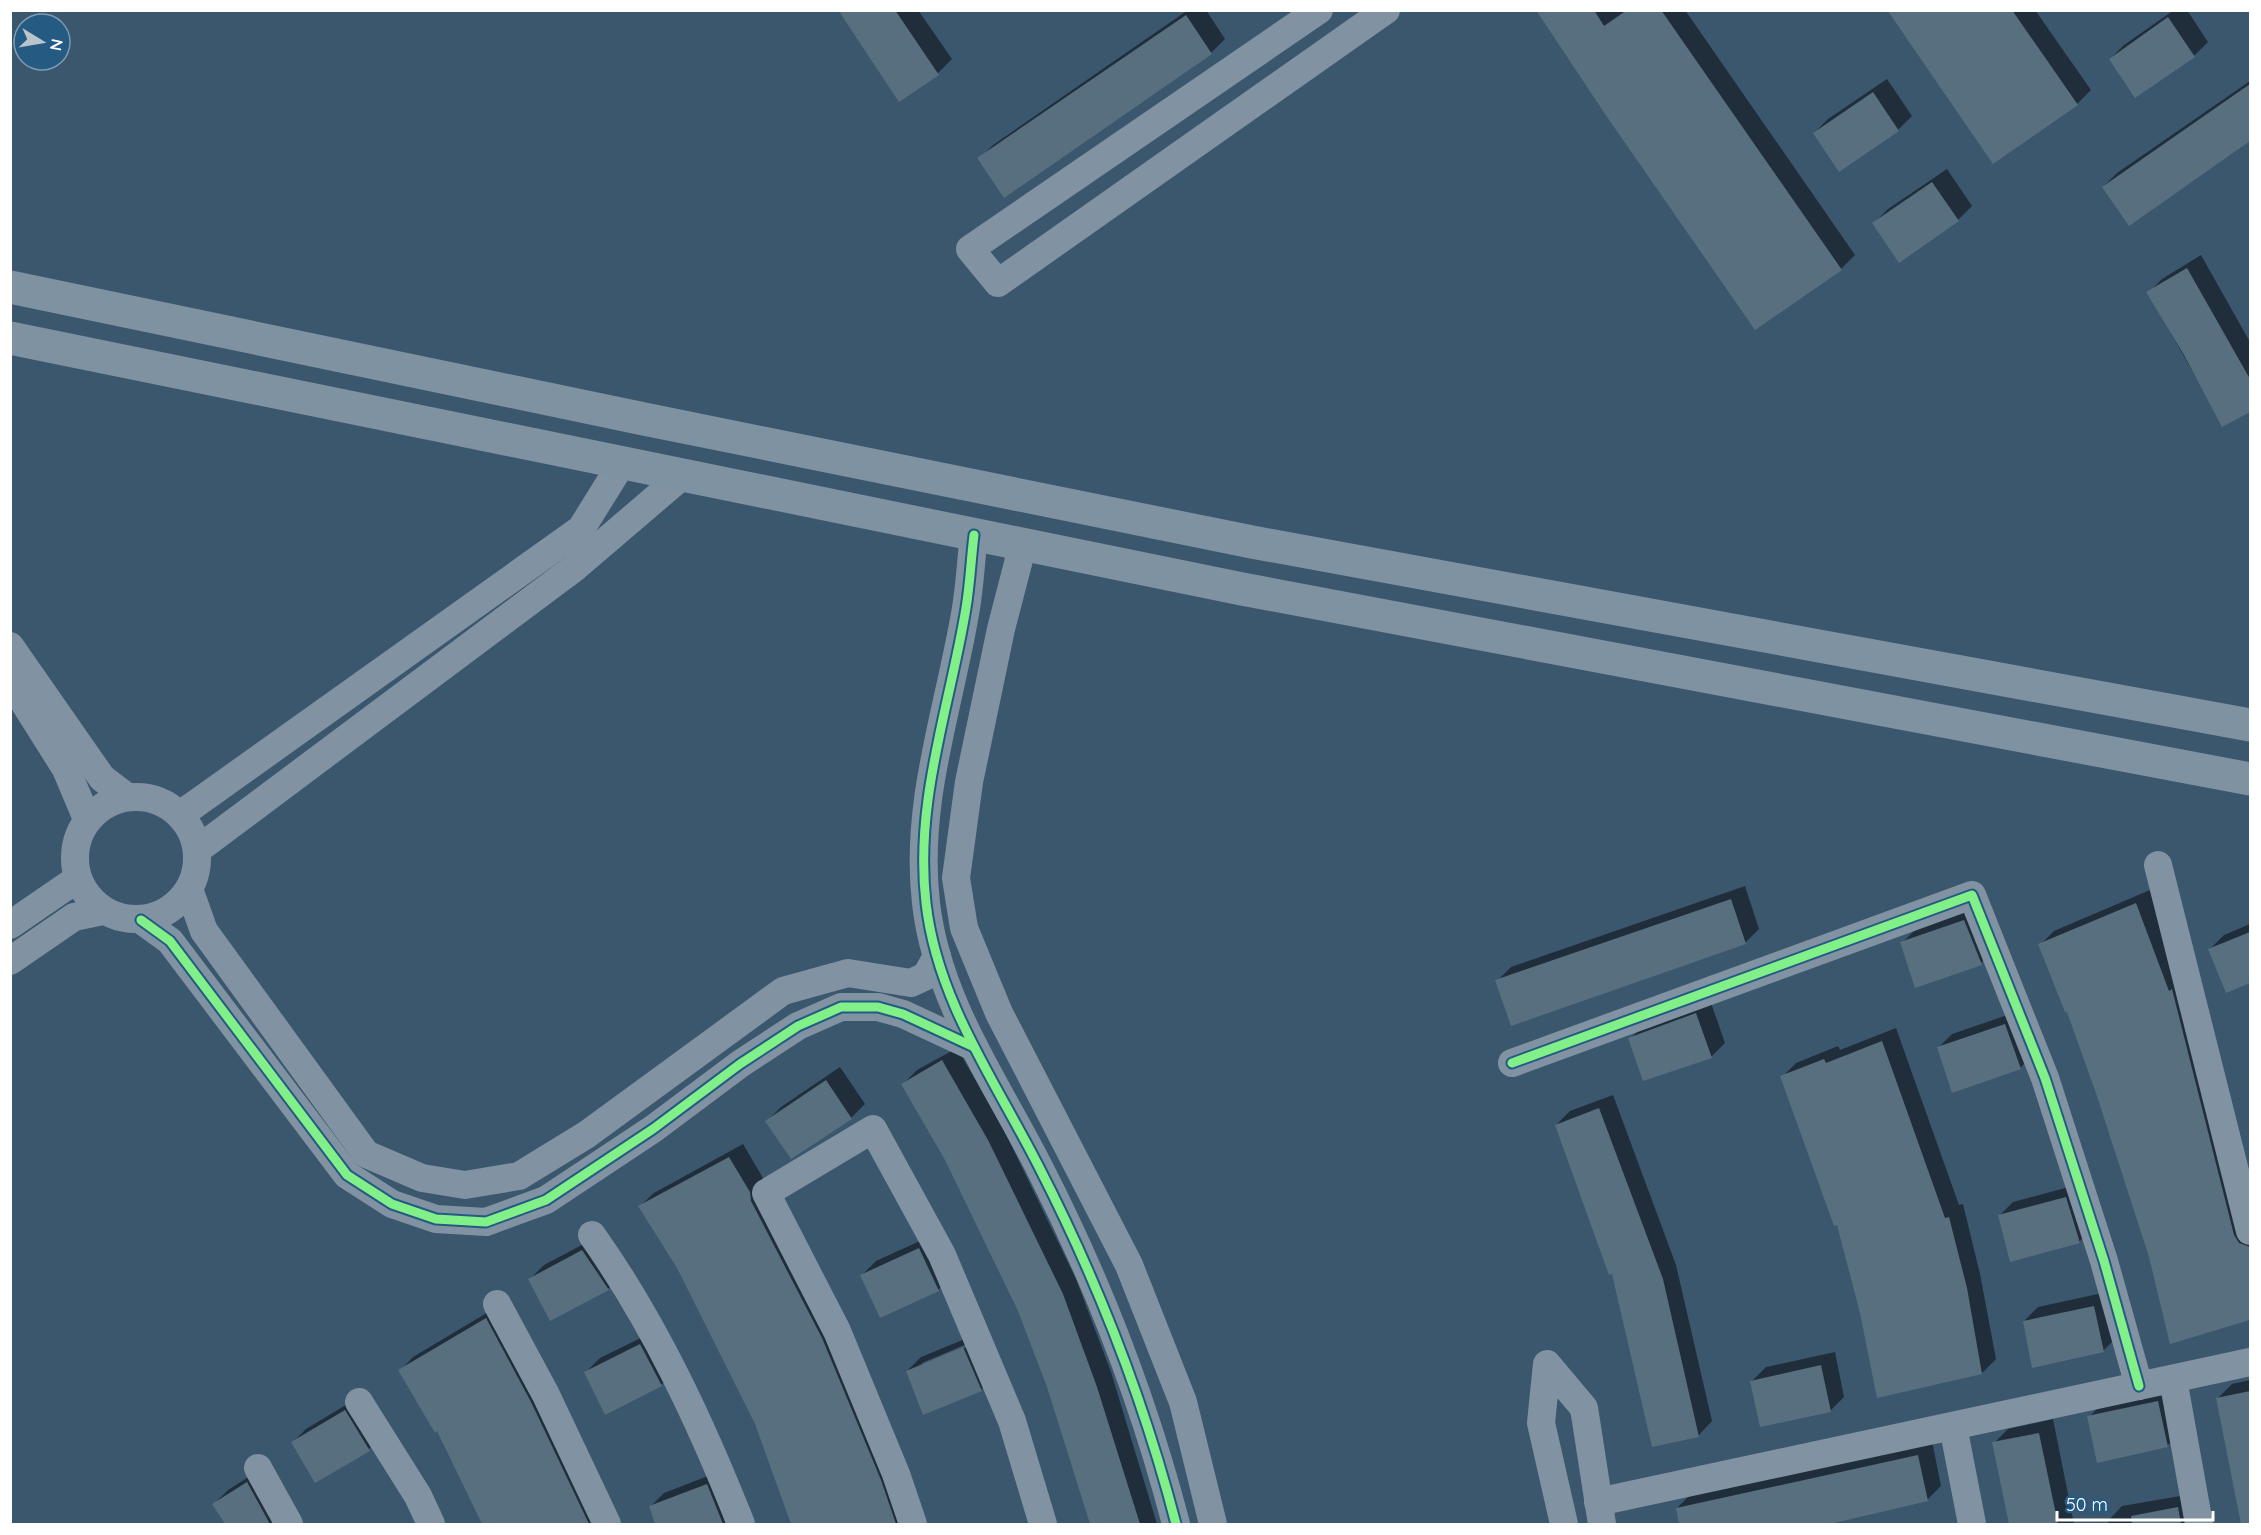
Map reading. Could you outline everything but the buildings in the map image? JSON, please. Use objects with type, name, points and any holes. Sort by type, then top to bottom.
[{"type":"main road","points":[[10,287],[1252,542],[2250,725]]},
{"type":"main road","points":[[10,338],[1242,589],[2250,778]]},
{"type":"street","points":[[1319,10],[970,249],[998,283],[1386,10]]},
{"type":"street","points":[[180,815],[581,529],[622,463]]},
{"type":"street","points":[[197,850],[573,569],[683,476]]},
{"type":"street","points":[[974,535],[966,608],[931,768],[925,841],[926,903],[942,977],[974,1047],[1040,1168],[1111,1326],[1157,1453],[1176,1524]]},
{"type":"street","points":[[1023,544],[1001,629],[969,782],[956,878],[964,928],[999,1013],[1129,1265],[1183,1402],[1213,1524]]},
{"type":"street","points":[[10,646],[102,778],[128,797]]},
{"type":"street","points":[[10,680],[66,769],[87,819]]},
{"type":"street","points":[[143,796],[163,802],[180,815],[191,831],[197,850],[196,870],[189,889],[177,904],[160,915],[141,920],[121,918],[103,910],[88,897],[77,879],[74,859],[77,838],[87,819],[103,805],[128,797],[143,796]]},
{"type":"street","points":[[2158,866],[2250,1231]]},
{"type":"street","points":[[10,925],[77,879]]},
{"type":"street","points":[[189,889],[204,931],[366,1154],[422,1178],[465,1185],[519,1176],[586,1135],[783,991],[848,974],[911,983],[926,976],[937,956]]},
{"type":"street","points":[[1512,1063],[1972,895],[2045,1078],[2104,1261],[2139,1386]]},
{"type":"street","points":[[10,961],[74,917],[103,910]]},
{"type":"street","points":[[141,920],[170,941],[347,1175],[392,1204],[436,1219],[486,1222],[546,1200],[653,1129],[740,1064],[798,1026],[841,1007],[878,1007],[903,1014],[974,1047]]},
{"type":"street","points":[[913,1524],[896,1474],[837,1330],[766,1193],[873,1129],[942,1255],[1012,1421],[1043,1524]]},
{"type":"street","points":[[592,1235],[627,1285],[706,1436],[741,1524]]},
{"type":"street","points":[[497,1304],[546,1395],[607,1524]]},
{"type":"street","points":[[1564,1524],[1542,1423],[1547,1364],[1584,1408],[1600,1513],[1953,1426],[2250,1362]]},
{"type":"street","points":[[2173,1379],[2199,1524]]},
{"type":"street","points":[[359,1402],[418,1496],[431,1524]]},
{"type":"street","points":[[1953,1426],[1972,1524]]},
{"type":"street","points":[[258,1468],[289,1524]]},
{"type":"cycle path","points":[[974,535],[966,608],[929,791],[925,828],[926,903],[932,939],[955,1007],[987,1072],[1039,1167],[1099,1297],[1134,1387],[1176,1524]]},
{"type":"cycle path","points":[[1512,1063],[1972,895],[2045,1078],[2104,1261],[2139,1386]]},
{"type":"cycle path","points":[[141,920],[170,941],[347,1175],[392,1204],[436,1219],[486,1222],[546,1200],[653,1129],[740,1064],[798,1026],[841,1007],[878,1007],[903,1014],[974,1047]]}]
